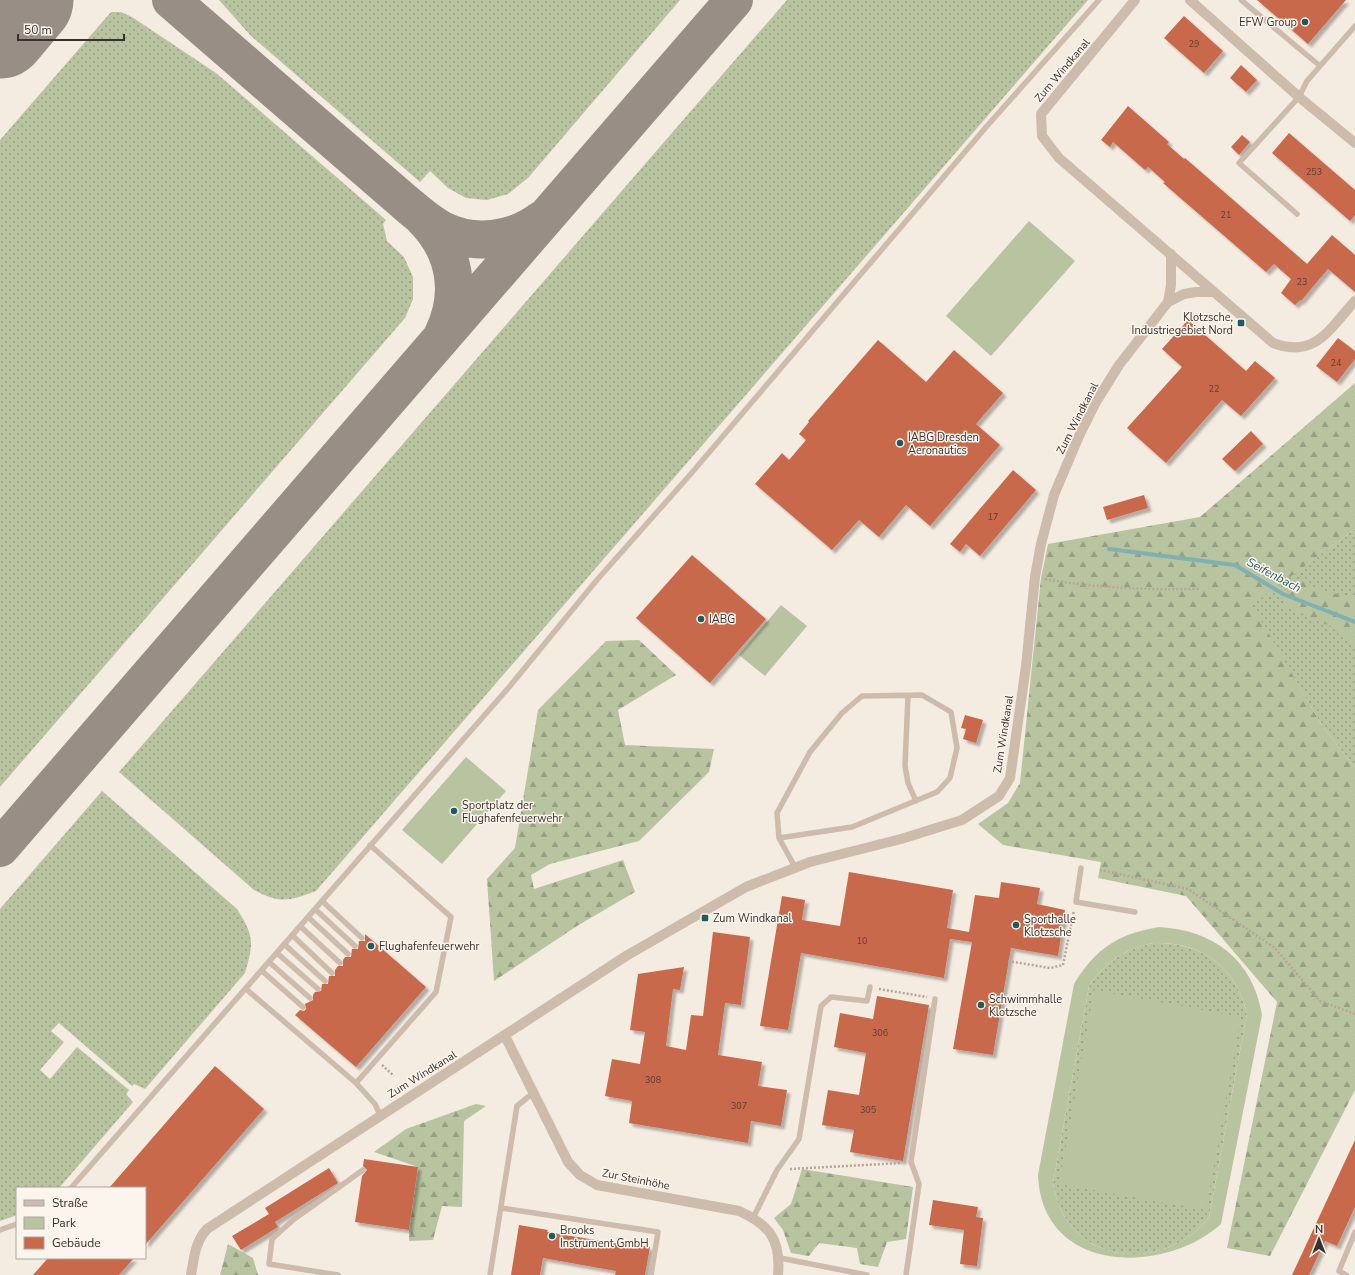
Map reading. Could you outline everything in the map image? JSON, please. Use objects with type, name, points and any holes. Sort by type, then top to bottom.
[{"type":"street","name":"Zum Windkanal","points":[[1135,0],[1041,114],[1042,136],[1059,158],[1273,343],[1299,349],[1316,343],[1355,301]]},
{"type":"street","points":[[1190,0],[1299,97],[1355,143]]},
{"type":"street","name":"Zum Windkanal","points":[[1168,302],[1171,285],[1171,254]]},
{"type":"street","name":"Zum Windkanal","points":[[191,1275],[194,1254],[200,1237],[208,1228],[626,956],[746,887],[795,867],[901,839],[962,820],[999,796],[1010,778],[1026,666],[1035,577],[1041,544],[1054,495],[1078,436],[1096,402],[1119,365],[1168,302],[1184,294],[1214,292]]},
{"type":"street","name":"Zur Steinhöhe","points":[[505,1036],[568,1162],[580,1174],[598,1185],[739,1211],[768,1229],[777,1244],[780,1258],[778,1275]]},
{"type":"lane","points":[[72,1187],[510,686],[596,581],[689,476],[987,126],[1100,0]]},
{"type":"lane","points":[[1241,0],[1320,66]]},
{"type":"lane","points":[[1297,214],[1239,163],[1299,97],[1307,81],[1355,26]]},
{"type":"lane","points":[[779,838],[852,827],[937,792],[950,778],[957,748],[951,712],[922,695],[862,696],[842,713],[810,752],[778,813],[779,838],[795,867]]},
{"type":"lane","points":[[908,696],[905,766],[908,783],[916,801]]},
{"type":"lane","points":[[356,1083],[436,992],[451,917],[370,845]]},
{"type":"lane","points":[[1081,868],[1076,902],[1135,912]]},
{"type":"lane","points":[[322,901],[362,938]]},
{"type":"lane","points":[[315,909],[355,946]]},
{"type":"lane","points":[[308,917],[348,954]]},
{"type":"lane","points":[[300,926],[340,963]]},
{"type":"lane","points":[[292,935],[332,972]]},
{"type":"lane","points":[[284,944],[325,981]]},
{"type":"lane","points":[[277,953],[318,989]]},
{"type":"lane","points":[[269,962],[310,998]]},
{"type":"lane","points":[[262,971],[303,1007]]},
{"type":"lane","points":[[752,1218],[777,1170],[799,1139],[821,1006],[831,997],[868,1001],[870,987]]},
{"type":"lane","points":[[246,989],[356,1083],[375,1104],[380,1115]]},
{"type":"lane","points":[[906,1275],[919,1184],[911,1162],[936,999]]},
{"type":"lane","points":[[490,1275],[517,1106],[534,1092]]},
{"type":"lane","points":[[338,1275],[269,1264],[272,1239],[293,1220],[363,1170]]},
{"type":"lane","points":[[501,1208],[658,1232],[651,1275]]},
{"type":"lane","points":[[0,1230],[16,1224]]},
{"type":"lane","points":[[1346,1275],[1339,1271],[1355,1232]]},
{"type":"lane","points":[[780,1258],[868,1275]]},
{"type":"path","points":[[1035,577],[1086,586],[1142,590],[1199,589]]},
{"type":"path","points":[[1100,870],[1188,889],[1275,948],[1320,1001],[1355,1014]]},
{"type":"path","points":[[1008,960],[1050,968],[1064,964],[1076,902]]},
{"type":"path","points":[[870,987],[936,999]]},
{"type":"path","points":[[376,1059],[394,1076]]},
{"type":"path","points":[[777,1170],[911,1162]]},
{"type":"green space","points":[[219,0],[680,0],[528,178],[508,194],[487,200],[466,198],[448,188],[430,171],[420,182],[251,36]]},
{"type":"green space","points":[[787,0],[1088,0],[316,891],[285,900],[271,897],[254,890],[119,772]]},
{"type":"green space","points":[[111,12],[121,12],[132,17],[216,73],[386,220],[383,224],[387,241],[404,257],[413,277],[413,299],[405,318],[0,787],[0,140]]},
{"type":"green space","points":[[1029,221],[1075,261],[991,356],[946,316]]},
{"type":"green space","points":[[1355,383],[1355,529],[1252,605],[1321,724],[1355,768],[1355,1090],[1270,1256],[1227,1248],[1277,1002],[1186,896],[1098,878],[1101,862],[1003,845],[978,824],[1008,803],[1020,783],[1041,578],[1048,544],[1200,517]]},
{"type":"green space","points":[[1355,529],[1355,768],[1321,724],[1251,605]]},
{"type":"green space","points":[[1297,579],[1328,593],[1355,596],[1355,649],[1330,626],[1284,606],[1285,590]]},
{"type":"green space","points":[[781,605],[807,626],[765,676],[739,655]]},
{"type":"green space","points":[[639,640],[676,675],[618,710],[625,745],[714,749],[709,772],[639,841],[550,864],[531,875],[534,889],[623,860],[635,892],[577,926],[494,981],[487,879],[515,848],[538,710],[606,641]]},
{"type":"green space","name":"Sportplatz der Flughafenfeuerwehr","points":[[466,757],[506,791],[442,864],[402,830]]},
{"type":"green space","points":[[102,791],[237,909],[247,926],[251,946],[245,973],[145,1089],[134,1084],[132,1086],[59,1023],[51,1031],[64,1042],[40,1070],[50,1079],[77,1047],[129,1090],[126,1094],[133,1102],[60,1187],[16,1187],[16,1215],[0,1221],[0,909]]},
{"type":"green space","points":[[1159,927],[1179,929],[1197,934],[1228,952],[1240,964],[1250,978],[1262,1015],[1221,1224],[1197,1241],[1169,1252],[1140,1257],[1110,1256],[1083,1248],[1060,1232],[1045,1208],[1038,1175],[1074,984],[1091,961],[1109,945],[1144,930]],"holes":[[[1153,943],[1186,946],[1201,952],[1214,960],[1225,970],[1234,982],[1247,1013],[1209,1217],[1190,1236],[1167,1248],[1143,1254],[1119,1253],[1096,1246],[1076,1231],[1061,1211],[1053,1183],[1089,986],[1109,963],[1125,953]]]},
{"type":"green space","points":[[1153,943],[1187,947],[1201,952],[1214,960],[1225,970],[1234,982],[1242,996],[1247,1013],[1209,1217],[1190,1236],[1167,1248],[1143,1254],[1119,1253],[1096,1246],[1076,1231],[1061,1211],[1053,1183],[1089,986],[1102,970],[1116,958],[1133,949]]},
{"type":"green space","points":[[1094,990],[1241,1017],[1206,1210],[1059,1184]]},
{"type":"green space","points":[[476,1104],[486,1106],[464,1121],[462,1207],[442,1206],[433,1240],[409,1241],[409,1230],[418,1167],[374,1152],[406,1129]]},
{"type":"green space","points":[[802,1169],[913,1187],[906,1239],[887,1242],[878,1267],[860,1264],[857,1248],[819,1243],[809,1256],[791,1253],[783,1230],[774,1218],[791,1204]]},
{"type":"green space","points":[[228,1244],[253,1258],[258,1275],[220,1275]]},
{"type":"building","name":"EFW Group","points":[[1257,0],[1346,0],[1308,44]]},
{"type":"building","points":[[1184,16],[1223,51],[1204,73],[1164,38]]},
{"type":"building","points":[[1241,65],[1257,80],[1246,92],[1230,78]]},
{"type":"building","points":[[1128,106],[1169,142],[1167,144],[1307,264],[1332,235],[1355,255],[1355,292],[1328,269],[1301,301],[1300,300],[1295,305],[1281,293],[1291,279],[1274,264],[1266,272],[1163,183],[1165,182],[1148,167],[1145,170],[1113,142],[1110,147],[1101,140]]},
{"type":"building","points":[[1289,133],[1355,190],[1355,215],[1350,221],[1272,153]]},
{"type":"building","points":[[1242,135],[1250,142],[1239,155],[1231,147]]},
{"type":"building","points":[[1188,320],[1246,371],[1255,361],[1275,378],[1241,416],[1222,400],[1166,463],[1127,428],[1182,367],[1162,349]]},
{"type":"building","points":[[1338,338],[1355,351],[1355,359],[1337,382],[1316,366]]},
{"type":"building","name":"IABG Dresden Aeronautics","points":[[878,340],[926,382],[954,350],[1003,393],[976,424],[1000,445],[930,526],[906,505],[879,537],[859,520],[832,550],[755,484],[782,453],[789,460],[806,440],[799,434],[809,422],[808,421]]},
{"type":"building","points":[[1251,431],[1263,444],[1235,471],[1222,459]]},
{"type":"building","points":[[1013,470],[1036,490],[980,556],[966,544],[960,552],[950,544]]},
{"type":"building","points":[[1144,495],[1148,508],[1107,520],[1103,507]]},
{"type":"building","name":"IABG","points":[[692,555],[766,619],[710,683],[636,618]]},
{"type":"building","points":[[965,715],[983,720],[976,743],[963,739],[966,729],[961,728]]},
{"type":"building","points":[[849,872],[953,890],[947,928],[969,932],[975,895],[999,898],[1001,882],[1040,888],[1037,904],[1065,910],[1058,956],[1011,948],[993,1055],[953,1049],[972,942],[950,939],[944,978],[801,953],[788,1030],[760,1026],[782,896],[805,900],[802,920],[840,926]]},
{"type":"building","points":[[713,932],[750,937],[741,1005],[725,1003],[718,1055],[762,1062],[758,1086],[787,1090],[781,1126],[751,1121],[748,1143],[629,1123],[632,1101],[605,1096],[612,1059],[640,1064],[645,1032],[630,1030],[638,974],[684,967],[680,990],[673,989],[666,1046],[686,1050],[691,1015],[703,1016]]},
{"type":"building","points":[[365,934],[426,987],[356,1067],[295,1015],[300,1010],[304,1011],[306,1009],[305,1004],[313,1000],[313,995],[315,992],[321,991],[322,984],[328,984],[329,976],[335,976],[335,970],[338,966],[343,966],[343,960],[345,957],[351,957],[352,949],[358,949],[359,941],[365,941]]},
{"type":"building","points":[[877,996],[929,1005],[903,1161],[850,1152],[854,1130],[822,1125],[828,1090],[859,1095],[866,1053],[834,1047],[840,1013],[873,1019]]},
{"type":"building","points":[[215,1066],[264,1109],[146,1244],[146,1187],[110,1187]]},
{"type":"building","points":[[1355,1140],[1355,1207],[1337,1246],[1325,1241],[1309,1275],[1292,1275]]},
{"type":"building","points":[[364,1159],[418,1167],[409,1230],[355,1222],[362,1176],[367,1170],[363,1166]]},
{"type":"building","points":[[329,1168],[338,1183],[275,1222],[278,1227],[241,1250],[232,1236],[269,1214],[265,1208]]},
{"type":"building","points":[[933,1200],[978,1207],[976,1217],[983,1218],[977,1266],[960,1264],[964,1230],[929,1225]]},
{"type":"building","points":[[519,1225],[548,1230],[547,1232],[620,1244],[621,1242],[650,1247],[645,1275],[615,1275],[616,1271],[543,1258],[540,1275],[511,1275]]},
{"type":"building","points":[[47,1259],[133,1259],[119,1275],[33,1275]]},
{"type":"waterway","name":"Seifenbach","points":[[1109,549],[1235,565],[1283,594],[1355,622]]},
{"type":"taxiway","points":[[171,0],[436,227],[454,235],[467,238],[493,239],[518,233],[541,220]]},
{"type":"taxiway","points":[[0,848],[734,0]]},
{"type":"taxiway","points":[[423,218],[434,230],[442,244],[449,258],[452,273],[454,288],[453,303],[443,334]]},
{"type":"runway","points":[[0,31],[26,0]]},
{"type":"place","name":"EFW Group","points":[[1305,22]]},
{"type":"place","name":"Klotzsche, Industriegebiet Nord","points":[[1241,323]]},
{"type":"place","name":"IABG Dresden Aeronautics","points":[[900,443]]},
{"type":"place","name":"IABG","points":[[701,619]]},
{"type":"place","name":"Sportplatz der Flughafenfeuerwehr","points":[[454,811]]},
{"type":"place","name":"Zum Windkanal","points":[[705,918]]},
{"type":"place","name":"Sporthalle Klotzsche","points":[[1016,925]]},
{"type":"place","name":"Flughafenfeuerwehr","points":[[371,946]]},
{"type":"place","name":"Schwimmhalle Klotzsche","points":[[981,1005]]},
{"type":"place","name":"Brooks Instrument GmbH","points":[[552,1236]]}]
